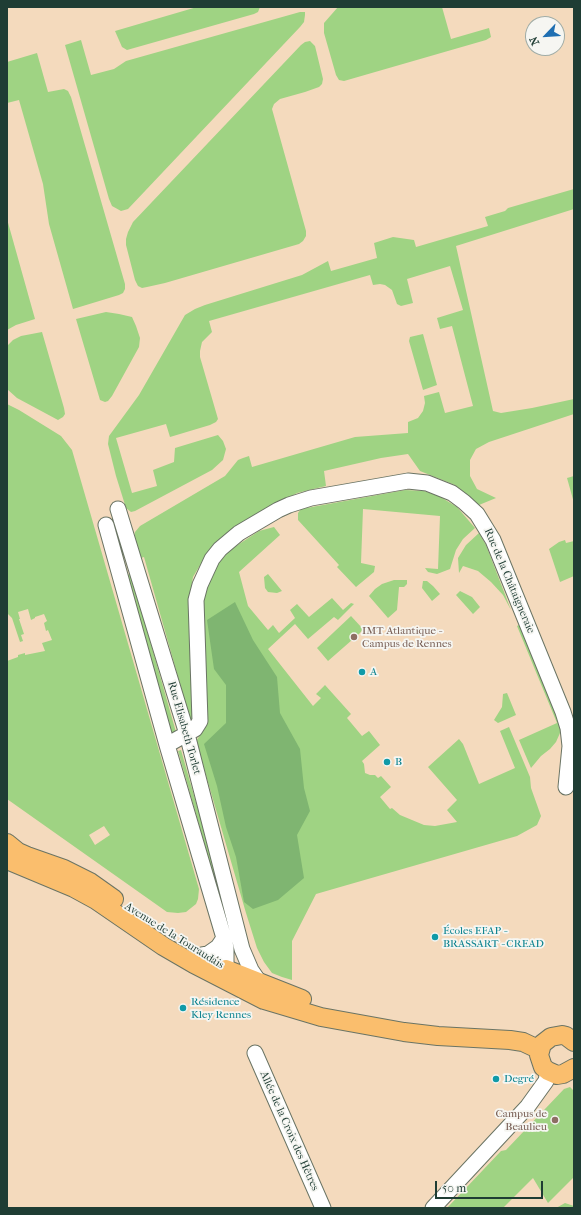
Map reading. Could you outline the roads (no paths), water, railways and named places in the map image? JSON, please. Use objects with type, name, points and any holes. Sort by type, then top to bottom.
[{"type":"main road","name":"Avenue de la Touraudais","points":[[7,844],[18,852],[64,869],[90,882],[154,927],[226,969],[370,1025]]},
{"type":"main road","name":"Avenue de la Touraudais","points":[[7,860],[74,888],[96,900],[174,952],[236,987],[264,1000],[314,1015],[404,1032],[422,1035],[516,1041],[540,1050]]},
{"type":"main road","points":[[574,1042],[566,1036],[557,1035],[546,1040],[540,1050],[539,1055],[543,1067],[557,1075],[563,1074],[574,1068]]},
{"type":"street","name":"Rue de la Châtaigneraie","points":[[167,745],[195,729],[200,721],[196,600],[200,585],[212,559],[220,549],[239,533],[289,505],[311,498],[408,481],[427,483],[452,493],[477,514],[493,540],[563,712],[568,728],[570,746],[566,787]]},
{"type":"street","name":"Rue Elisabeth Torlet","points":[[118,510],[187,734],[242,949],[251,970],[260,983]]},
{"type":"street","name":"Rue Elisabeth Torlet","points":[[106,525],[167,745],[224,938],[226,948],[226,969],[236,987]]},
{"type":"street","points":[[202,955],[208,954],[218,947],[224,938]]},
{"type":"street","points":[[174,952],[184,954],[211,968],[220,970],[226,969],[239,962],[242,949]]},
{"type":"street","name":"Allée de la Croix des Hêtres","points":[[255,1053],[323,1208]]},
{"type":"street","points":[[433,1208],[528,1106],[546,1081],[548,1071]]},
{"type":"place","name":"IMT Atlantique - Campus de Rennes","points":[[354,637]]},
{"type":"place","name":"A","points":[[362,672]]},
{"type":"place","name":"B","points":[[387,762]]},
{"type":"place","name":"Écoles EFAP - BRASSART - CREAD","points":[[435,937]]},
{"type":"place","name":"Résidence Kley Rennes","points":[[183,1008]]},
{"type":"place","name":"Degré","points":[[496,1079]]},
{"type":"place","name":"Campus de Beaulieu","points":[[555,1120]]}]
